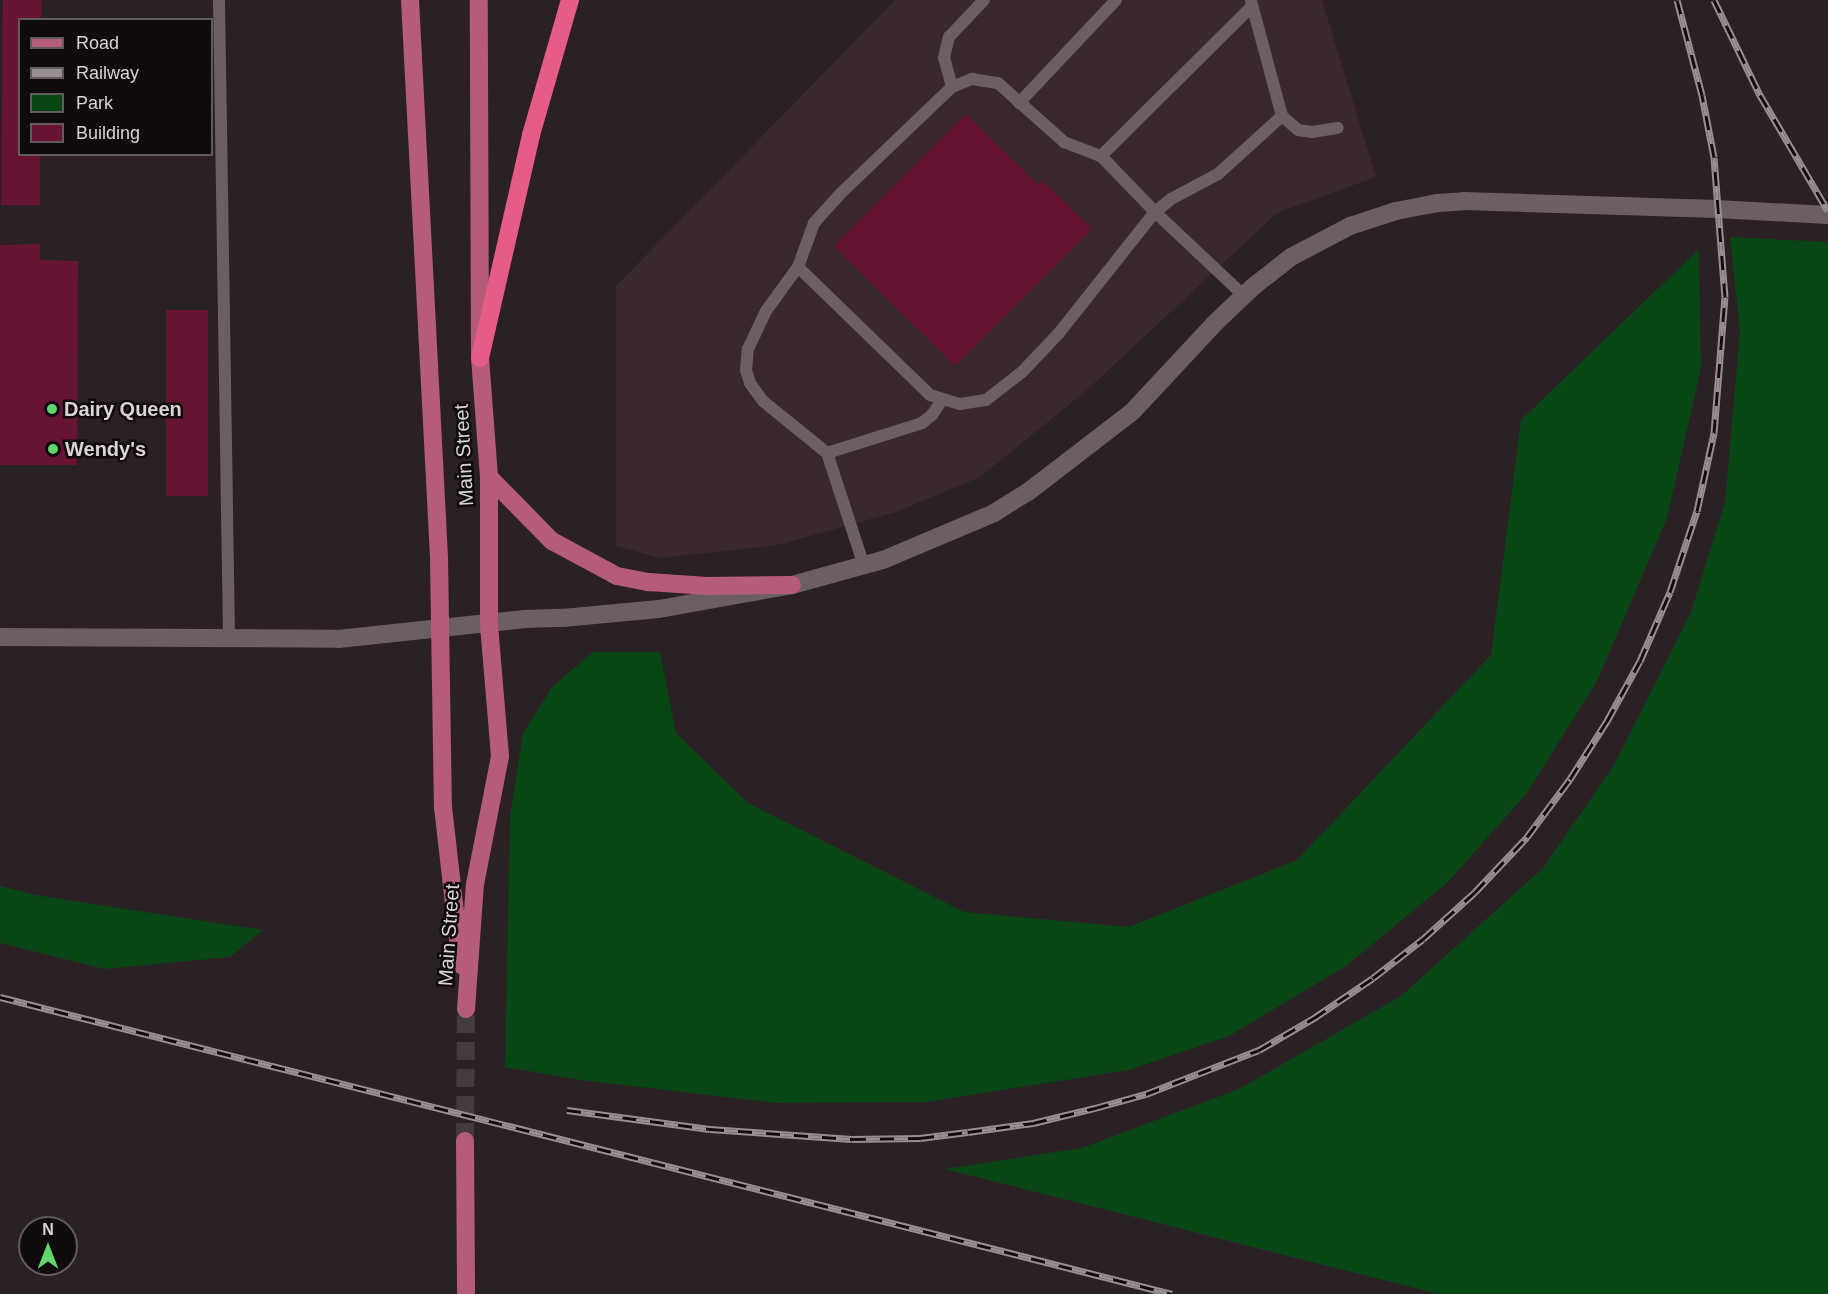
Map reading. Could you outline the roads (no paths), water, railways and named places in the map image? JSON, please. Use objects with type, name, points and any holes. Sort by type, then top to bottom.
[{"type":"highway","points":[[480,358],[531,135],[570,0]]},
{"type":"main road","name":"Main Street","points":[[410,0],[439,558],[443,807],[466,1009],[475,884],[500,756],[489,624],[489,477],[480,358],[479,0]]},
{"type":"main road","points":[[489,477],[552,541],[617,576],[649,582],[707,586],[792,585]]},
{"type":"main road","points":[[465,1141],[465,1294]]},
{"type":"street","points":[[0,637],[338,639],[525,619],[563,618],[659,609],[792,585],[864,566],[946,535],[994,513],[1028,492],[1132,412],[1244,296],[1291,257],[1350,226],[1396,211],[1438,203],[1464,201],[1706,208],[1828,215]]},
{"type":"lane","points":[[219,0],[229,639]]},
{"type":"lane","points":[[952,87],[944,58],[949,37],[984,0]]},
{"type":"lane","points":[[1019,103],[1116,0]]},
{"type":"lane","points":[[1101,156],[1251,3]]},
{"type":"lane","points":[[1251,3],[1282,116],[1298,130],[1319,131],[1338,128]]},
{"type":"lane","points":[[864,566],[827,453],[763,401],[750,383],[746,370],[748,349],[766,311],[798,267],[814,223],[840,194],[952,87],[972,80],[988,80],[998,83],[1064,142],[1101,156],[1155,212],[1244,296]]},
{"type":"lane","points":[[798,267],[930,395],[960,404],[986,400],[1022,372],[1059,333],[1155,212],[1171,199],[1218,174],[1282,116]]},
{"type":"lane","points":[[827,453],[922,423],[932,416],[942,400]]},
{"type":"tunnel","points":[[465,1141],[466,1009]]},
{"type":"railway","points":[[567,1110],[710,1129],[852,1139],[920,1138],[1033,1123],[1146,1094],[1259,1050],[1314,1018],[1373,978],[1423,939],[1475,892],[1527,837],[1570,779],[1607,721],[1640,661],[1670,592],[1697,511],[1714,433],[1725,297],[1714,157],[1702,95],[1677,0]]},
{"type":"railway","points":[[1714,0],[1760,95],[1828,211]]},
{"type":"railway","points":[[0,997],[1172,1294]]},
{"type":"place","name":"Dairy Queen","points":[[52,409]]},
{"type":"place","name":"Wendy's","points":[[53,449]]}]
